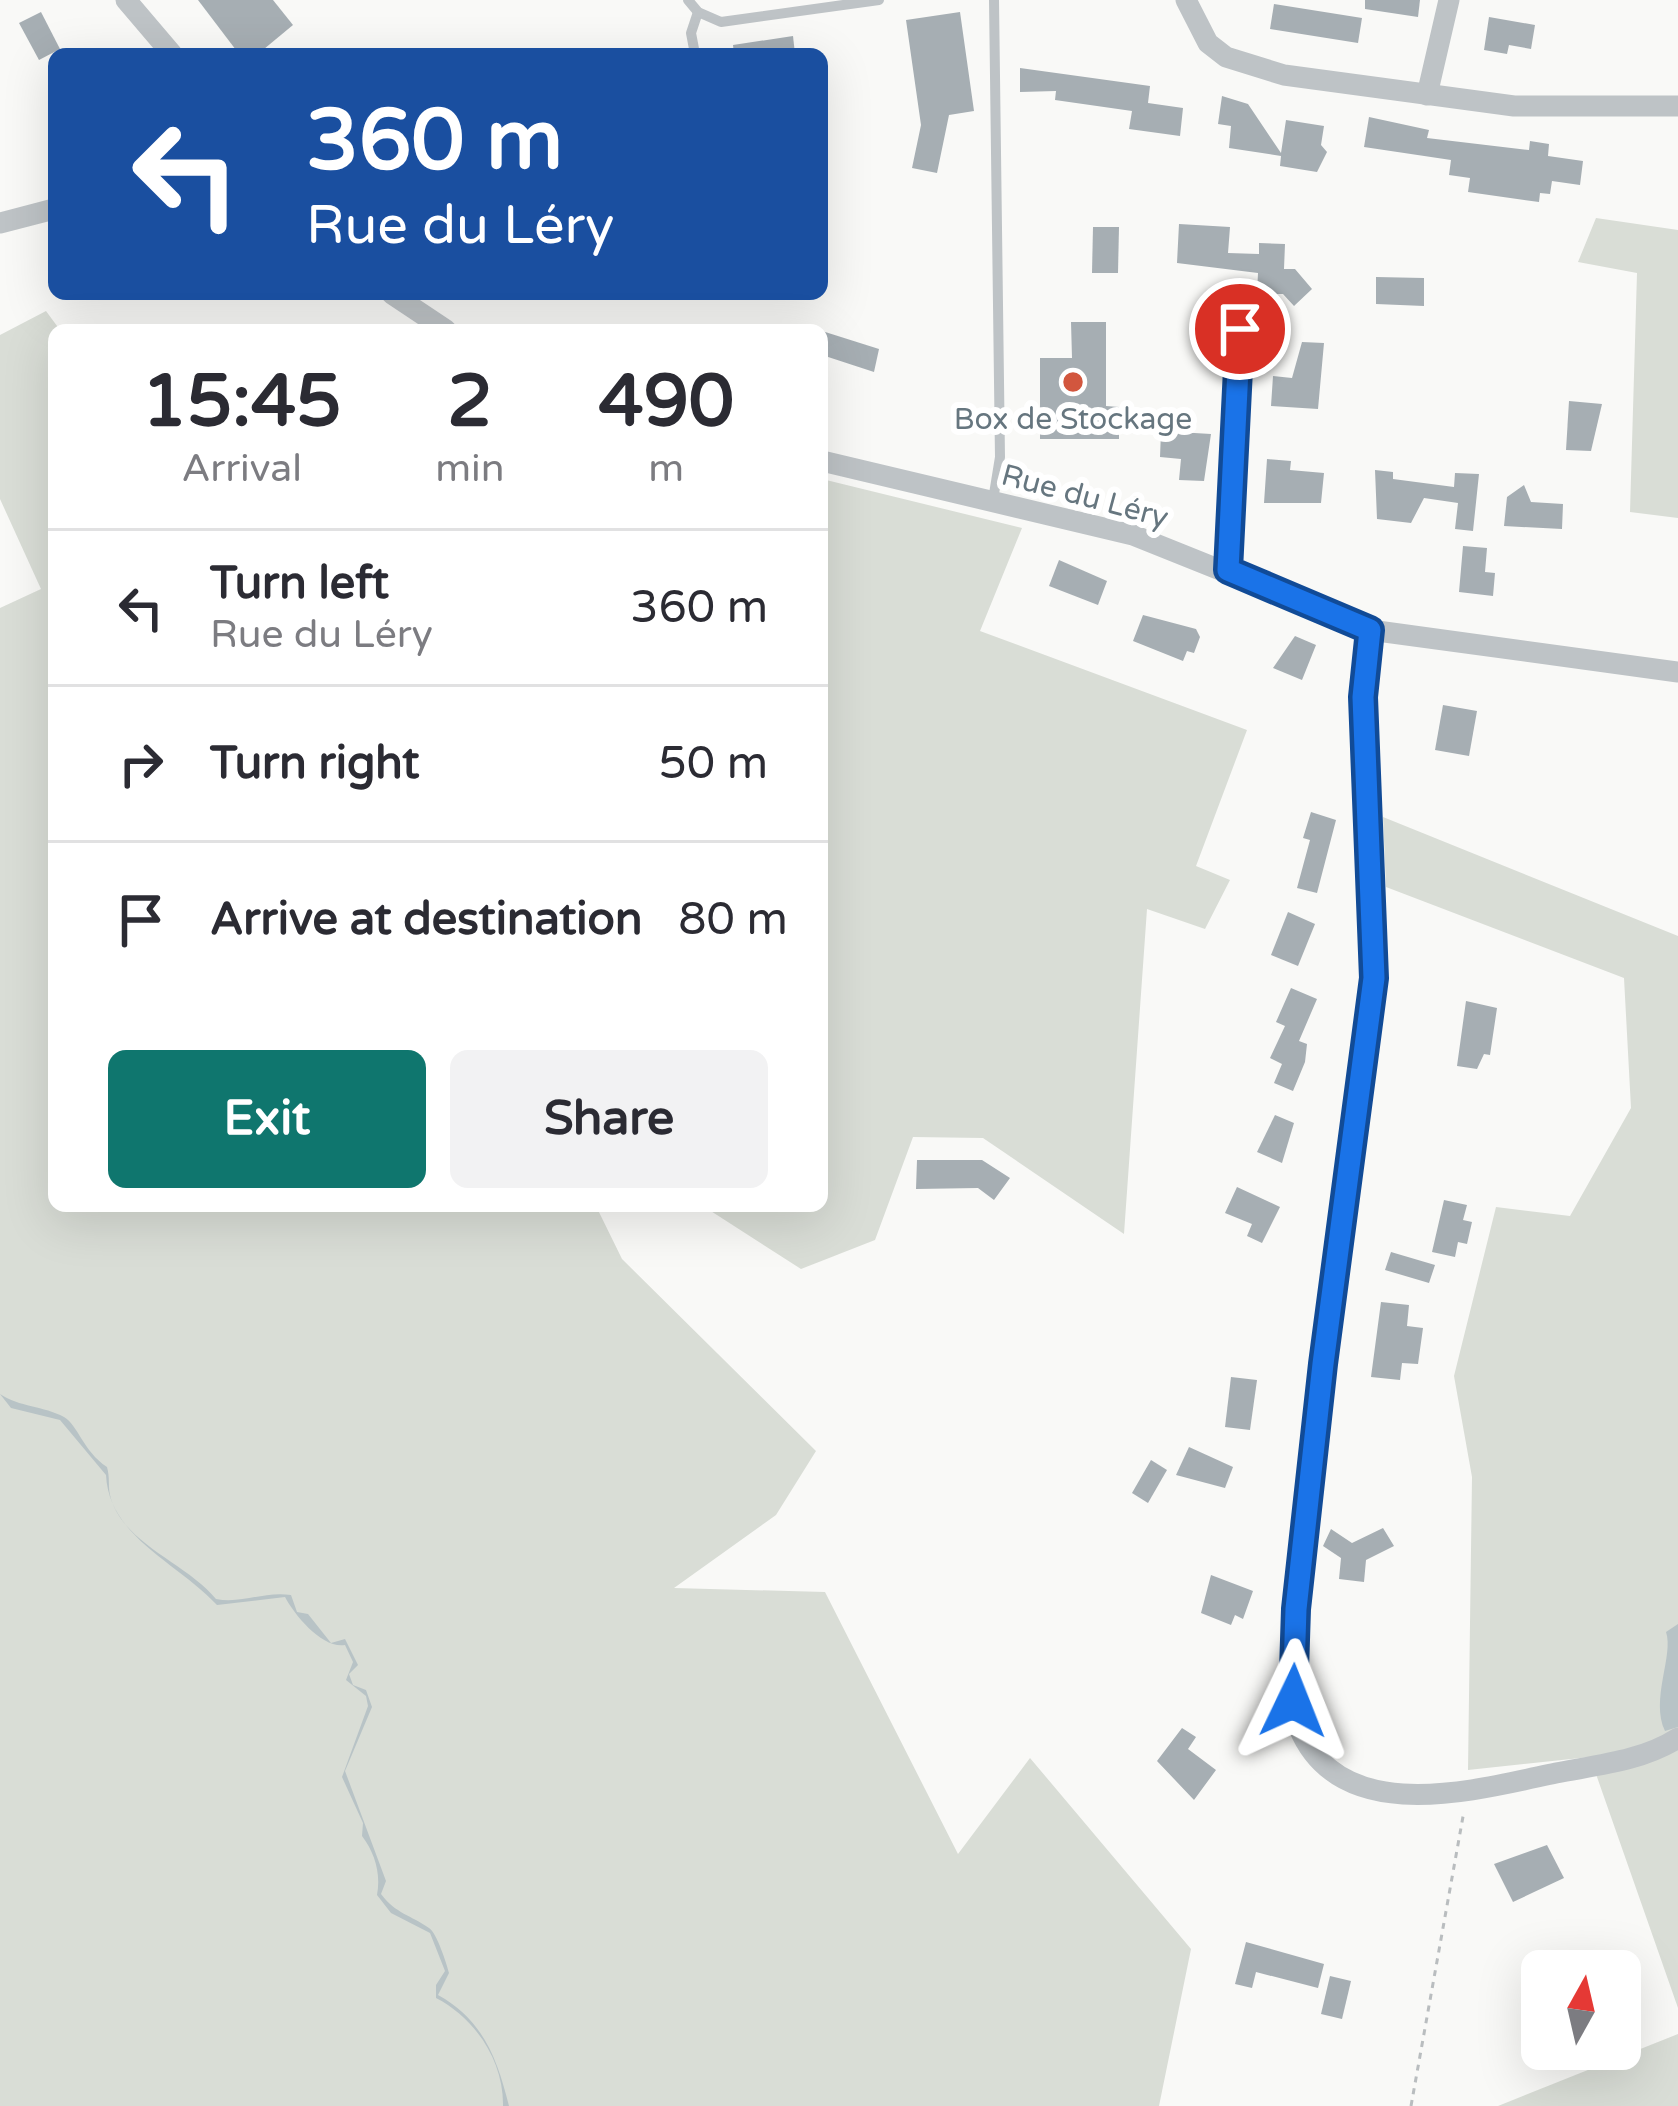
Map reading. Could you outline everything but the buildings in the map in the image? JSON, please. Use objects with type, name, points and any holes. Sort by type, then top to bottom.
[{"type":"street","points":[[126,0],[167,48]]},
{"type":"street","points":[[1186,0],[1208,43],[1256,69],[1514,106],[1678,106]]},
{"type":"street","points":[[1426,95],[1449,0]]},
{"type":"street","points":[[0,223],[48,211]]},
{"type":"street","points":[[401,300],[437,324]]},
{"type":"street","name":"Rue du Léry","points":[[828,462],[1133,536],[1370,630],[1678,672]]},
{"type":"street","points":[[1370,630],[1363,697],[1374,978],[1296,1609],[1293,1701],[1299,1727],[1315,1752],[1365,1788],[1415,1796],[1467,1792],[1642,1755],[1678,1738]]},
{"type":"lane","points":[[688,0],[698,12],[721,22],[879,0]]},
{"type":"lane","points":[[992,502],[1000,457],[994,0]]},
{"type":"lane","points":[[694,48],[692,33],[698,12]]},
{"type":"lane","points":[[1228,570],[1240,329]]},
{"type":"path","points":[[1411,2106],[1467,1792]]},
{"type":"shaded area","points":[[1596,218],[1678,230],[1678,518],[1630,512],[1637,273],[1578,262]]},
{"type":"shaded area","points":[[46,311],[56,324],[48,324],[48,1212],[599,1212],[622,1259],[816,1451],[776,1515],[674,1588],[825,1592],[958,1854],[1030,1758],[1191,1949],[1159,2106],[0,2106],[0,608],[41,589],[0,499],[0,335]]},
{"type":"shaded area","points":[[828,480],[1022,528],[980,631],[1247,730],[1196,866],[1230,880],[1205,929],[1147,909],[1124,1234],[983,1138],[913,1137],[875,1240],[801,1269],[712,1212],[828,1212]]},
{"type":"shaded area","points":[[1383,817],[1678,936],[1678,2008],[1590,1757],[1468,1770],[1472,1477],[1454,1376],[1496,1207],[1570,1216],[1631,1108],[1624,978],[1386,887]]},
{"type":"shaded area","points":[[0,1394],[69,1421],[107,1467],[113,1503],[110,1497],[106,1475],[60,1420],[11,1408]]},
{"type":"shaded area","points":[[129,1528],[216,1599],[291,1595],[297,1612],[308,1614],[331,1643],[310,1630],[285,1597],[217,1605],[148,1548]]},
{"type":"shaded area","points":[[1678,1624],[1678,1727],[1665,1731],[1660,1706],[1666,1632]]},
{"type":"shaded area","points":[[345,1639],[358,1665],[349,1674],[353,1685],[366,1690],[372,1707],[345,1771],[386,1881],[381,1894],[435,1936],[449,1973],[438,1995],[477,2028],[491,2055],[475,2029],[436,1998],[436,1985],[445,1971],[430,1933],[391,1913],[377,1895],[376,1864],[342,1777],[368,1706],[366,1696],[346,1680],[353,1662],[345,1645],[331,1643]]},
{"type":"shaded area","points":[[1678,2034],[1678,2106],[1498,2106],[1588,2070],[1641,2070],[1641,2049]]},
{"type":"shaded area","points":[[494,2061],[509,2106],[503,2106],[502,2089]]},
{"type":"place","name":"Box de Stockage","points":[[1073,382]]},
{"type":"route","points":[[1240,329],[1228,570],[1370,630],[1363,697],[1374,978],[1323,1364],[1296,1609],[1293,1701]]}]
